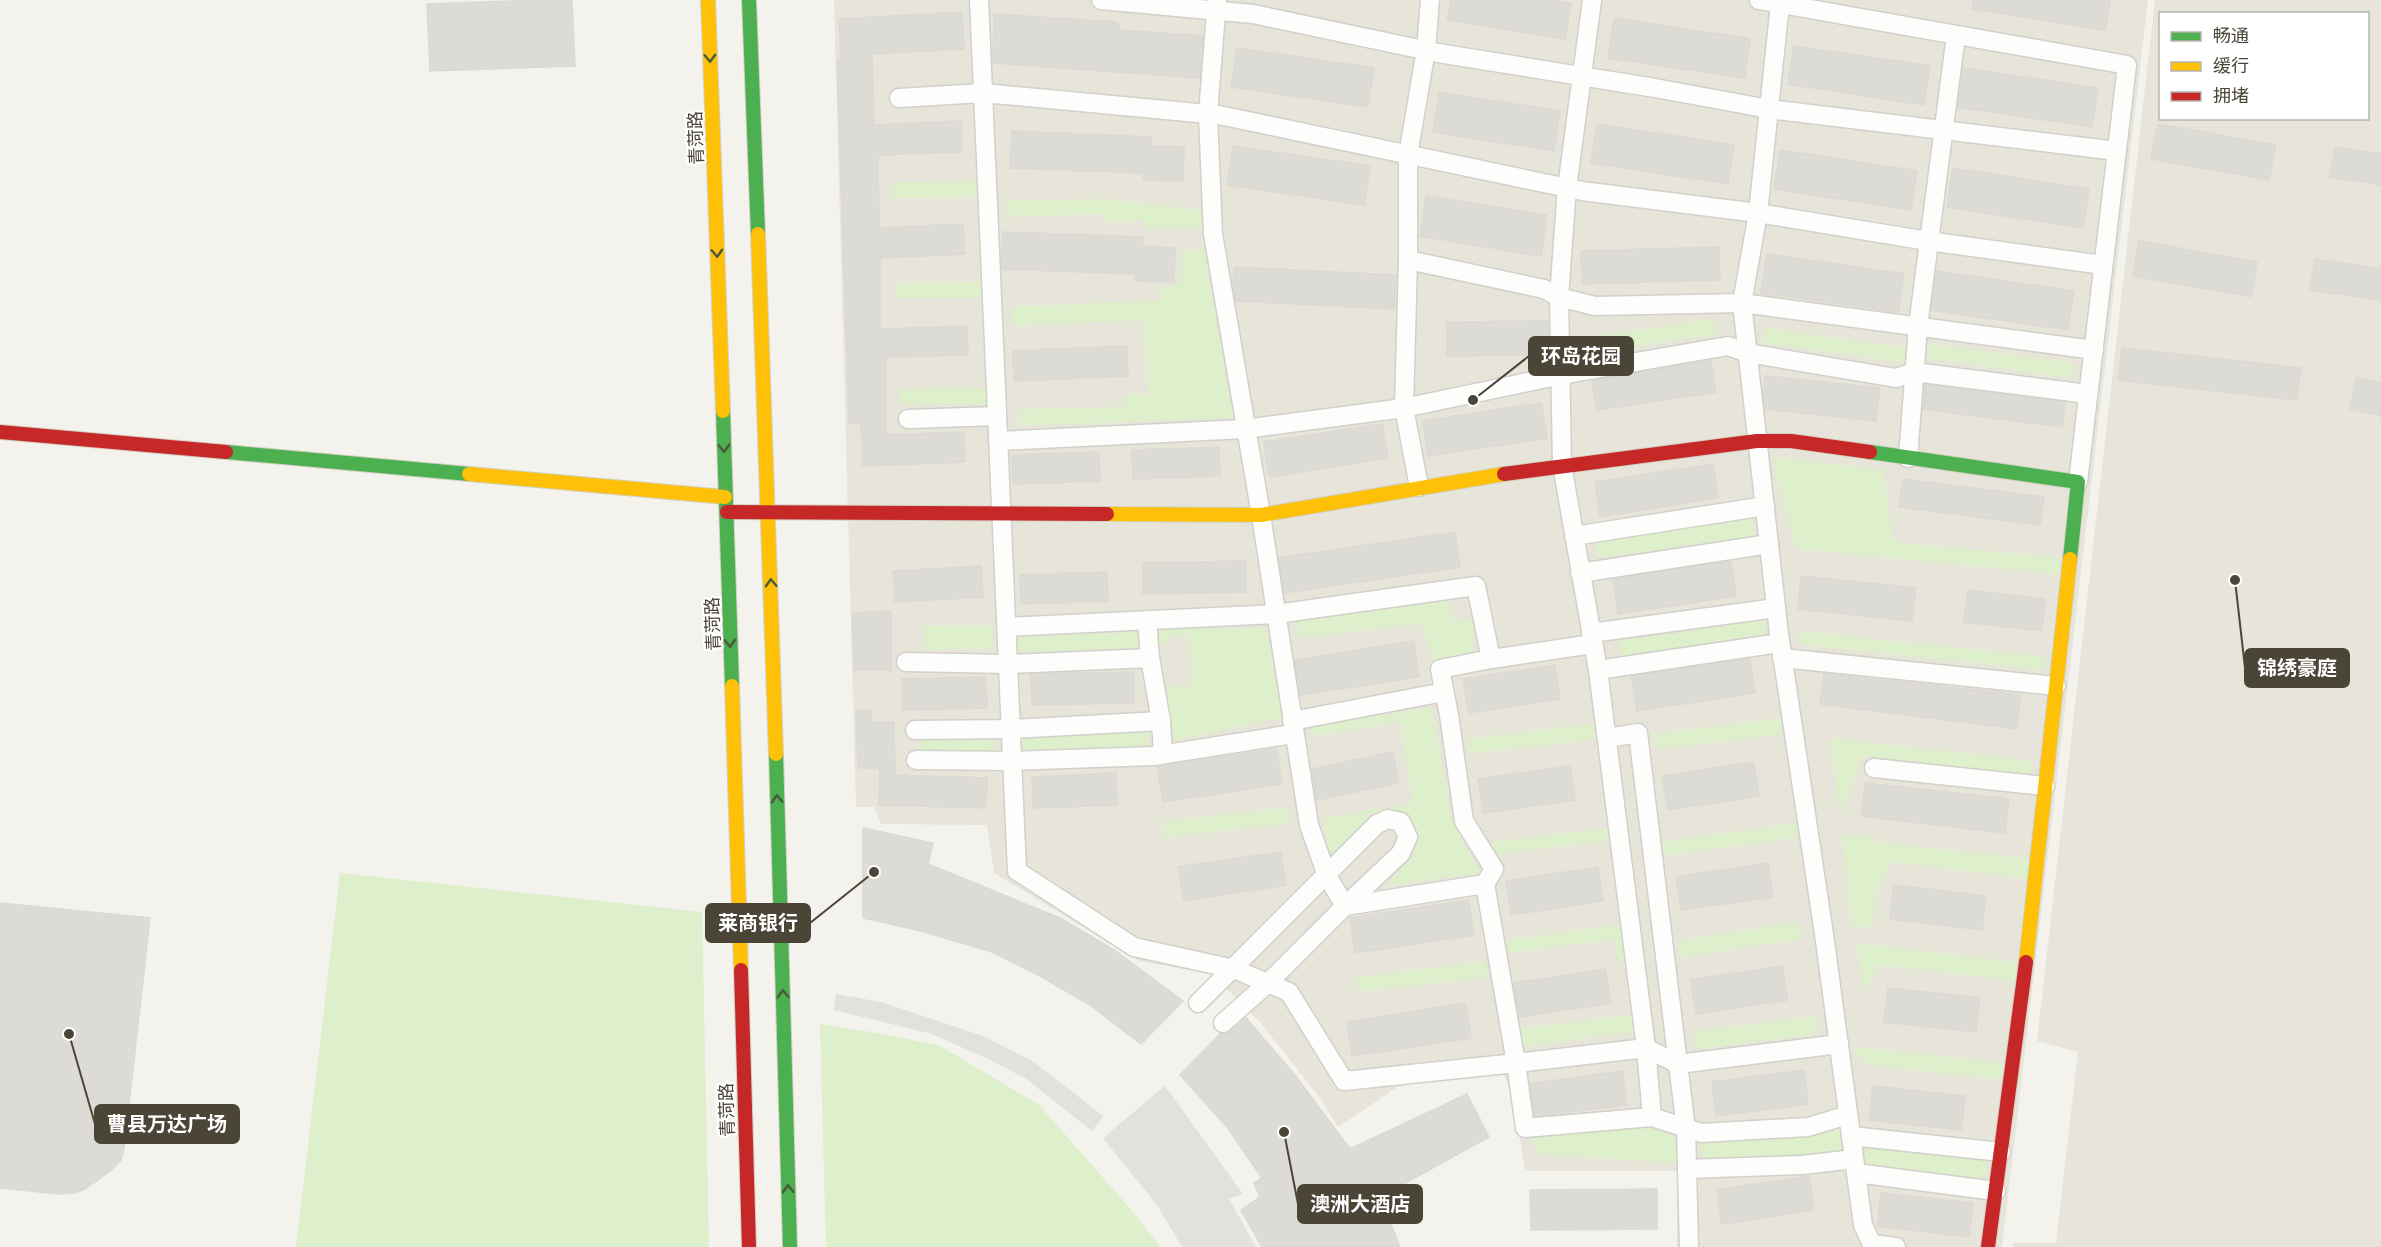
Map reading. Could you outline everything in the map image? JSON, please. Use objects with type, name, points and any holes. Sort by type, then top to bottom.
[{"type":"street","name":"青菏路","points":[[708,0],[727,512],[748,1247]]},
{"type":"street","points":[[749,0],[769,512],[790,1247]]},
{"type":"street","points":[[979,0],[1017,871],[1134,947],[1233,969],[1289,992],[1344,1081],[1646,1048],[1678,1065],[1839,1044]]},
{"type":"street","points":[[1101,0],[1216,5],[1253,15],[1426,51],[1768,109],[2117,151]]},
{"type":"street","points":[[1419,487],[1404,408],[1408,155],[1426,51],[1430,0]]},
{"type":"street","points":[[1592,0],[1567,188],[1559,297],[1562,465],[1598,670],[1646,1048],[1652,1117]]},
{"type":"street","points":[[1759,0],[2127,65],[2078,482],[2021,1007],[1988,1247]]},
{"type":"street","points":[[1780,4],[1758,213],[1742,303],[1781,650],[1863,1225],[1872,1244],[1896,1247]]},
{"type":"street","points":[[1216,5],[1208,114],[1213,234],[1261,514],[1309,825],[1327,876],[1345,906]]},
{"type":"street","points":[[1908,458],[1917,326],[1956,35]]},
{"type":"street","points":[[899,98],[983,93],[1208,114],[1567,188],[1758,213],[1928,241],[2103,265]]},
{"type":"street","points":[[1408,260],[1544,289],[1559,297],[1595,306],[1742,303],[2094,350]]},
{"type":"street","points":[[998,441],[1245,429],[1404,408],[1561,375],[1728,346],[1748,354],[1896,378],[1914,372],[2088,394]]},
{"type":"street","points":[[908,419],[997,416]]},
{"type":"street","points":[[0,432],[725,497]]},
{"type":"street","points":[[727,512],[1261,514],[1562,465],[1757,441],[1791,441],[2078,482]]},
{"type":"street","points":[[1574,536],[1765,506]]},
{"type":"street","points":[[1580,573],[1769,544]]},
{"type":"street","points":[[1006,627],[1276,614],[1476,586],[1491,658]]},
{"type":"street","points":[[1776,608],[1592,639],[1440,669],[1464,821],[1494,869],[1485,884],[1525,1128],[1652,1117],[1701,1133],[1808,1127],[1848,1115]]},
{"type":"street","points":[[1147,620],[1150,658],[1161,721],[1163,754]]},
{"type":"street","points":[[1598,670],[1781,650],[2056,686]]},
{"type":"street","points":[[906,662],[1008,664],[1150,658]]},
{"type":"street","points":[[916,760],[1012,761],[1163,754],[1293,728],[1444,692]]},
{"type":"street","points":[[915,730],[1011,729],[1161,721]]},
{"type":"street","points":[[1607,738],[1638,733],[1686,1129],[1689,1247]]},
{"type":"street","points":[[1874,768],[2045,786]]},
{"type":"street","points":[[1198,1003],[1377,824],[1388,819],[1401,822],[1408,837],[1401,853],[1268,983],[1223,1023]]},
{"type":"street","points":[[1345,906],[1485,884]]},
{"type":"street","points":[[1851,1136],[2001,1152]]},
{"type":"street","points":[[1687,1170],[1802,1165],[1855,1166],[1996,1191]]},
{"type":"shaded area","points":[[834,0],[2148,0],[2002,1247],[1677,1247],[1677,1171],[1525,1171],[1513,1095],[1501,1070],[1480,1076],[1402,1084],[1338,1127],[1323,1102],[1260,1022],[1212,974],[1139,961],[994,873],[987,825],[881,824],[874,807],[856,807]]},
{"type":"shaded area","points":[[2155,0],[2381,0],[2381,1247],[2013,1247],[2013,1243],[2056,1243],[2078,1052],[2037,1041]]},
{"type":"shaded area","points":[[836,994],[881,1002],[983,1036],[1034,1062],[1103,1116],[1092,1131],[1025,1078],[932,1034],[834,1010]]},
{"type":"shaded area","points":[[1165,1086],[1243,1194],[1229,1199],[1256,1247],[1182,1247],[1157,1205],[1103,1138]]},
{"type":"green space","points":[[981,181],[981,197],[893,198],[893,182]]},
{"type":"green space","points":[[1109,199],[1201,210],[1204,228],[1148,229],[1142,220],[1108,223],[1103,214],[1010,217],[1007,200]]},
{"type":"green space","points":[[1204,249],[1233,418],[1018,426],[1019,409],[1124,407],[1124,395],[1148,395],[1144,320],[1012,326],[1011,307],[1160,300],[1159,287],[1181,285],[1181,252]]},
{"type":"green space","points":[[983,282],[983,298],[896,298],[895,283]]},
{"type":"green space","points":[[1712,319],[1718,334],[1581,354],[1579,339]]},
{"type":"green space","points":[[1764,328],[1910,348],[1908,363],[1762,343]]},
{"type":"green space","points":[[1927,344],[2073,363],[2071,378],[1926,358]]},
{"type":"green space","points":[[988,388],[988,404],[900,404],[900,389]]},
{"type":"green space","points":[[1772,457],[1883,470],[1893,542],[2060,558],[2059,574],[1796,549]]},
{"type":"green space","points":[[1752,517],[1755,536],[1598,558],[1595,540]]},
{"type":"green space","points":[[1450,599],[1452,620],[1474,621],[1473,655],[1433,661],[1421,623],[1299,638],[1297,620]]},
{"type":"green space","points":[[1764,620],[1766,634],[1620,656],[1618,641]]},
{"type":"green space","points":[[991,625],[992,649],[925,650],[924,626]]},
{"type":"green space","points":[[1266,628],[1282,718],[1171,741],[1167,687],[1191,686],[1189,636],[1168,637],[1167,645],[1157,645],[1156,629]]},
{"type":"green space","points":[[1799,631],[2046,657],[2044,670],[1798,644]]},
{"type":"green space","points":[[1140,632],[1140,648],[1012,652],[1012,637]]},
{"type":"green space","points":[[1432,707],[1451,819],[1480,873],[1384,886],[1403,868],[1414,852],[1416,834],[1403,811],[1368,814],[1364,822],[1330,856],[1323,818],[1413,803],[1400,722],[1313,736],[1311,727]]},
{"type":"green space","points":[[1780,718],[1782,734],[1655,749],[1653,734]]},
{"type":"green space","points":[[1593,723],[1595,739],[1468,754],[1466,739]]},
{"type":"green space","points":[[1147,731],[1148,746],[1020,753],[1019,737]]},
{"type":"green space","points":[[995,735],[996,751],[918,753],[918,737]]},
{"type":"green space","points":[[1831,738],[2031,761],[2030,775],[1862,756],[1840,817]]},
{"type":"green space","points":[[1289,807],[1291,823],[1163,838],[1162,822]]},
{"type":"green space","points":[[1796,823],[1798,837],[1664,856],[1662,842]]},
{"type":"green space","points":[[1609,828],[1610,841],[1496,854],[1489,842]]},
{"type":"green space","points":[[1842,835],[1874,836],[1875,842],[2031,859],[2029,879],[1891,862],[1875,897],[1873,927],[1852,927]]},
{"type":"green space","points":[[340,873],[702,912],[709,1247],[296,1247]]},
{"type":"green space","points":[[1799,922],[1801,939],[1680,958],[1677,941]]},
{"type":"green space","points":[[1624,924],[1629,962],[1618,963],[1614,939],[1509,953],[1507,940]]},
{"type":"green space","points":[[1857,943],[2017,962],[2015,981],[1879,965],[1864,992]]},
{"type":"green space","points":[[1485,961],[1487,977],[1359,992],[1357,977]]},
{"type":"green space","points":[[1637,1014],[1639,1031],[1516,1047],[1514,1029]]},
{"type":"green space","points":[[1816,1016],[1818,1034],[1696,1049],[1694,1032]]},
{"type":"green space","points":[[820,1024],[940,1046],[1039,1105],[1134,1213],[1160,1247],[826,1247]]},
{"type":"green space","points":[[1849,1046],[2003,1063],[2001,1080],[1868,1064]]},
{"type":"green space","points":[[1643,1125],[1678,1137],[1679,1163],[1537,1154],[1531,1136]]},
{"type":"green space","points":[[1841,1129],[1842,1153],[1703,1163],[1699,1139],[1801,1134]]},
{"type":"green space","points":[[1866,1143],[1988,1158],[1986,1179],[1864,1165]]},
{"type":"building","points":[[572,0],[575,66],[430,71],[427,4]]},
{"type":"building","points":[[1451,0],[1550,0],[1571,3],[1565,39],[1447,20]]},
{"type":"building","points":[[1973,0],[2110,0],[2105,30],[1972,9]]},
{"type":"building","points":[[962,12],[964,49],[872,54],[874,125],[961,121],[962,152],[878,155],[879,228],[963,224],[965,254],[880,258],[880,329],[967,326],[968,355],[886,357],[886,435],[964,432],[965,462],[863,466],[861,423],[849,423],[837,60],[841,60],[839,19]]},
{"type":"building","points":[[994,14],[1117,22],[1120,30],[1203,36],[1200,78],[993,63]]},
{"type":"building","points":[[1614,18],[1750,39],[1745,78],[1608,58]]},
{"type":"building","points":[[1794,46],[1930,66],[1924,105],[1788,84]]},
{"type":"building","points":[[1237,48],[1374,68],[1368,107],[1231,87]]},
{"type":"building","points":[[1963,68],[2098,88],[2092,127],[1958,107]]},
{"type":"building","points":[[1439,92],[1560,111],[1554,151],[1433,132]]},
{"type":"building","points":[[1597,124],[1734,145],[1728,184],[1591,163]]},
{"type":"building","points":[[2158,124],[2276,145],[2269,180],[2151,159]]},
{"type":"building","points":[[1012,131],[1152,137],[1151,146],[1184,147],[1183,181],[1143,180],[1144,173],[1010,168]]},
{"type":"building","points":[[1233,146],[1370,166],[1364,205],[1227,185]]},
{"type":"building","points":[[2335,147],[2381,154],[2381,185],[2330,177]]},
{"type":"building","points":[[1780,150],[1917,171],[1911,210],[1774,189]]},
{"type":"building","points":[[1953,168],[2089,189],[2083,228],[1947,207]]},
{"type":"building","points":[[1426,196],[1547,215],[1541,256],[1420,236]]},
{"type":"building","points":[[1003,232],[1143,237],[1142,246],[1175,248],[1174,282],[1135,281],[1135,274],[1002,269]]},
{"type":"building","points":[[2139,241],[2257,262],[2251,297],[2133,276]]},
{"type":"building","points":[[1719,247],[1720,280],[1582,284],[1581,251]]},
{"type":"building","points":[[1767,254],[1904,274],[1898,312],[1761,293]]},
{"type":"building","points":[[2315,259],[2381,269],[2381,300],[2310,290]]},
{"type":"building","points":[[1234,267],[1396,275],[1394,309],[1236,301],[1233,286]]},
{"type":"building","points":[[1937,271],[2074,291],[2068,330],[1931,310]]},
{"type":"building","points":[[1548,321],[1548,355],[1447,356],[1447,322]]},
{"type":"building","points":[[1127,346],[1128,376],[1014,381],[1013,351]]},
{"type":"building","points":[[2122,348],[2301,368],[2297,400],[2118,380]]},
{"type":"building","points":[[1711,360],[1716,392],[1597,410],[1592,381]]},
{"type":"building","points":[[1765,376],[1880,388],[1876,421],[1765,409],[1763,394]]},
{"type":"building","points":[[2357,378],[2381,383],[2381,416],[2350,409]]},
{"type":"building","points":[[1925,385],[2065,402],[2062,427],[1923,409]]},
{"type":"building","points":[[1541,403],[1547,438],[1428,456],[1423,421]]},
{"type":"building","points":[[1382,424],[1388,458],[1269,477],[1264,442]]},
{"type":"building","points":[[1219,447],[1220,476],[1133,479],[1132,450]]},
{"type":"building","points":[[1099,452],[1100,481],[1013,484],[1012,455]]},
{"type":"building","points":[[1713,464],[1718,498],[1600,517],[1595,482]]},
{"type":"building","points":[[1903,479],[2044,497],[2040,525],[1899,507]]},
{"type":"building","points":[[1455,532],[1460,567],[1284,593],[1279,558]]},
{"type":"building","points":[[1246,561],[1246,592],[1143,594],[1143,563]]},
{"type":"building","points":[[1731,561],[1736,596],[1618,614],[1613,579]]},
{"type":"building","points":[[981,566],[983,597],[895,602],[893,571]]},
{"type":"building","points":[[1107,572],[1108,601],[1021,604],[1020,575]]},
{"type":"building","points":[[1801,576],[1916,588],[1912,621],[1798,609]]},
{"type":"building","points":[[1968,590],[2045,599],[2042,631],[1964,622]]},
{"type":"building","points":[[891,611],[891,670],[854,670],[852,613]]},
{"type":"building","points":[[1414,641],[1419,677],[1300,695],[1295,660]]},
{"type":"building","points":[[1750,659],[1755,693],[1637,711],[1631,676]]},
{"type":"building","points":[[1555,665],[1560,699],[1469,713],[1463,679]]},
{"type":"building","points":[[1134,672],[1134,703],[1032,705],[1031,674]]},
{"type":"building","points":[[1824,674],[2021,695],[2017,729],[1820,704]]},
{"type":"building","points":[[986,677],[987,708],[903,710],[902,679]]},
{"type":"building","points":[[871,710],[871,722],[894,722],[895,775],[987,778],[986,808],[879,805],[880,768],[858,768],[856,711]]},
{"type":"building","points":[[1276,749],[1282,784],[1163,802],[1157,767]]},
{"type":"building","points":[[1393,752],[1399,783],[1317,800],[1312,769]]},
{"type":"building","points":[[1754,762],[1759,796],[1668,810],[1662,776]]},
{"type":"building","points":[[1570,766],[1575,800],[1483,813],[1478,779]]},
{"type":"building","points":[[1116,773],[1117,805],[1033,808],[1032,777]]},
{"type":"building","points":[[1865,783],[2009,799],[2005,833],[1861,816]]},
{"type":"building","points":[[863,828],[933,843],[928,864],[1060,918],[1114,950],[1183,1001],[1141,1044],[1090,1005],[992,952],[921,931],[863,918]]},
{"type":"building","points":[[1281,852],[1286,885],[1184,901],[1178,867]]},
{"type":"building","points":[[1768,863],[1773,897],[1681,910],[1676,877]]},
{"type":"building","points":[[1598,867],[1603,901],[1511,915],[1506,881]]},
{"type":"building","points":[[1894,885],[1986,896],[1982,930],[1890,919]]},
{"type":"building","points":[[1468,900],[1474,935],[1355,953],[1350,918]]},
{"type":"building","points":[[0,903],[150,918],[121,1160],[109,1172],[85,1189],[74,1193],[60,1194],[0,1188]]},
{"type":"building","points":[[1782,966],[1788,1000],[1696,1014],[1691,980]]},
{"type":"building","points":[[1605,969],[1611,1003],[1519,1017],[1514,983]]},
{"type":"building","points":[[1888,988],[1980,998],[1976,1032],[1884,1022]]},
{"type":"building","points":[[1465,1003],[1471,1038],[1352,1056],[1347,1022]]},
{"type":"building","points":[[1246,1018],[1295,1075],[1350,1149],[1467,1094],[1489,1137],[1380,1197],[1400,1247],[1262,1247],[1241,1210],[1260,1197],[1254,1183],[1262,1178],[1227,1127],[1180,1075],[1220,1034],[1230,1032]]},
{"type":"building","points":[[1804,1070],[1808,1104],[1716,1116],[1712,1082]]},
{"type":"building","points":[[1622,1071],[1627,1105],[1535,1116],[1530,1084]]},
{"type":"building","points":[[1873,1086],[1965,1096],[1961,1130],[1869,1120]]},
{"type":"building","points":[[1809,1176],[1814,1210],[1722,1224],[1717,1190]]},
{"type":"building","points":[[1657,1189],[1657,1229],[1531,1230],[1530,1190]]},
{"type":"building","points":[[1881,1193],[1973,1203],[1969,1237],[1877,1226]]},
{"type":"traffic: fast","points":[[749,0],[758,234]]},
{"type":"traffic: fast","points":[[723,411],[732,686]]},
{"type":"traffic: fast","points":[[226,452],[469,474]]},
{"type":"traffic: fast","points":[[1870,452],[2078,482],[2070,559]]},
{"type":"traffic: fast","points":[[776,754],[790,1247]]},
{"type":"traffic: slow","points":[[708,0],[723,411]]},
{"type":"traffic: slow","points":[[758,234],[776,754]]},
{"type":"traffic: slow","points":[[469,474],[725,497]]},
{"type":"traffic: slow","points":[[1107,514],[1261,515],[1504,474]]},
{"type":"traffic: slow","points":[[2026,962],[2070,559]]},
{"type":"traffic: slow","points":[[732,686],[741,970]]},
{"type":"traffic: jam","points":[[0,432],[226,452]]},
{"type":"traffic: jam","points":[[1504,474],[1757,441],[1791,441],[1870,452]]},
{"type":"traffic: jam","points":[[727,512],[1107,514]]},
{"type":"traffic: jam","points":[[1988,1247],[2026,962]]},
{"type":"traffic: jam","points":[[741,970],[749,1247]]},
{"type":"place","name":"环岛花园","points":[[1473,400]]},
{"type":"place","name":"锦绣豪庭","points":[[2235,580]]},
{"type":"place","name":"莱商银行","points":[[874,872]]},
{"type":"place","name":"曹县万达广场","points":[[69,1034]]},
{"type":"place","name":"澳洲大酒店","points":[[1284,1132]]}]
